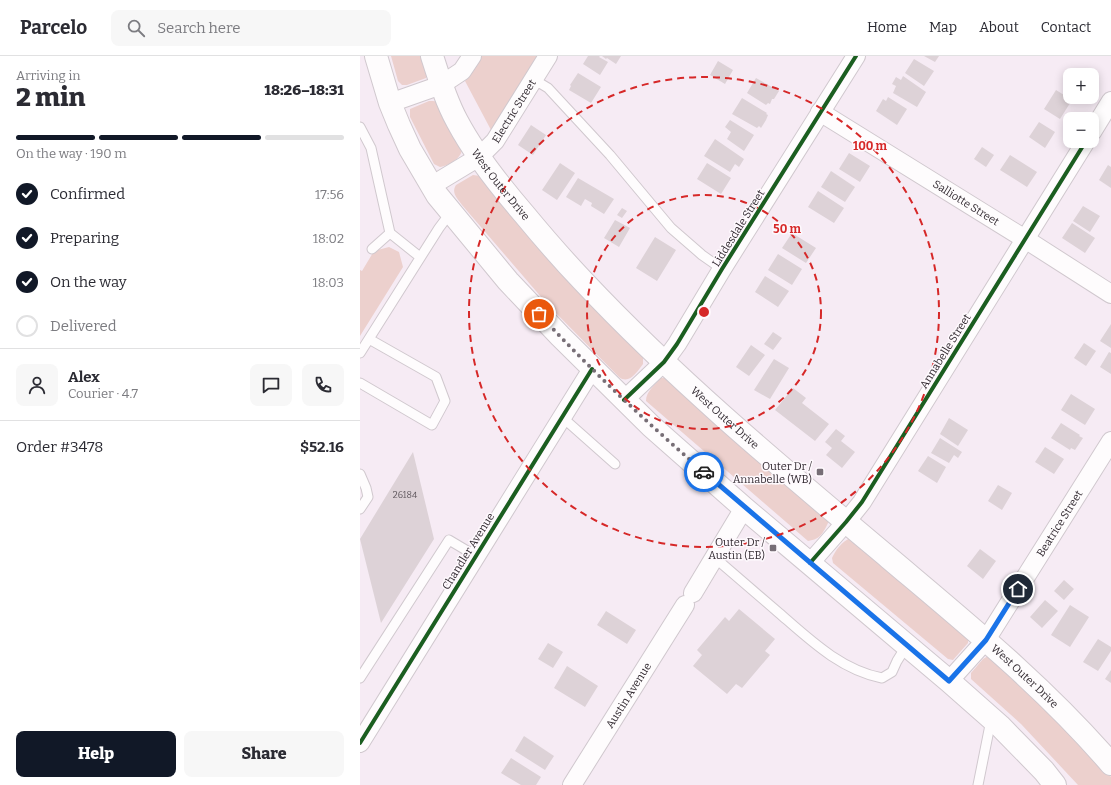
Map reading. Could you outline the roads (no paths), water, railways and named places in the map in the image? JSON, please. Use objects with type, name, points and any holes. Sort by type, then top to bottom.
[{"type":"main road","points":[[376,56],[390,103],[410,149],[431,186],[508,281],[592,369],[651,426],[744,508],[949,681],[991,719],[1044,771],[1055,785]]},
{"type":"main road","name":"West Outer Drive","points":[[432,56],[441,85],[457,121],[479,157],[503,189],[559,255],[606,305],[664,362],[752,443],[986,640],[1044,693],[1111,764]]},
{"type":"street","points":[[390,103],[441,85],[462,70],[472,56]]},
{"type":"street","name":"Electric Street","points":[[431,186],[479,157],[495,141],[548,56]]},
{"type":"street","name":"Liddesdale Street","points":[[624,400],[664,362],[677,344],[722,269],[856,56]]},
{"type":"street","points":[[1099,121],[1111,101]]},
{"type":"street","name":"Salliotte Street","points":[[820,112],[1111,294]]},
{"type":"street","name":"Annabelle Street","points":[[810,563],[862,502],[1082,148]]},
{"type":"street","name":"Chandler Avenue","points":[[360,743],[592,369]]},
{"type":"street","name":"Beatrice Street","points":[[949,681],[986,640],[1111,441]]},
{"type":"street","name":"Austin Avenue","points":[[572,785],[689,599],[744,508]]},
{"type":"lane","points":[[533,79],[548,88],[610,156],[671,228],[702,255],[722,269]]},
{"type":"lane","points":[[360,127],[371,148],[390,233],[420,257]]},
{"type":"lane","points":[[360,353],[420,257],[451,212]]},
{"type":"lane","points":[[372,248],[390,233]]},
{"type":"lane","points":[[360,383],[432,425],[445,401],[436,377],[369,339]]},
{"type":"lane","points":[[562,417],[615,464]]},
{"type":"lane","points":[[360,474],[368,497],[360,509]]},
{"type":"lane","points":[[360,678],[449,540],[476,556]]},
{"type":"lane","points":[[714,557],[820,649],[850,668],[867,675],[882,678],[892,672],[896,661],[907,645]]},
{"type":"lane","points":[[978,785],[991,719]]},
{"type":"place","name":"Outer Dr / Annabelle (WB)","points":[[820,472]]},
{"type":"place","name":"Outer Dr / Austin (EB)","points":[[773,548]]}]
